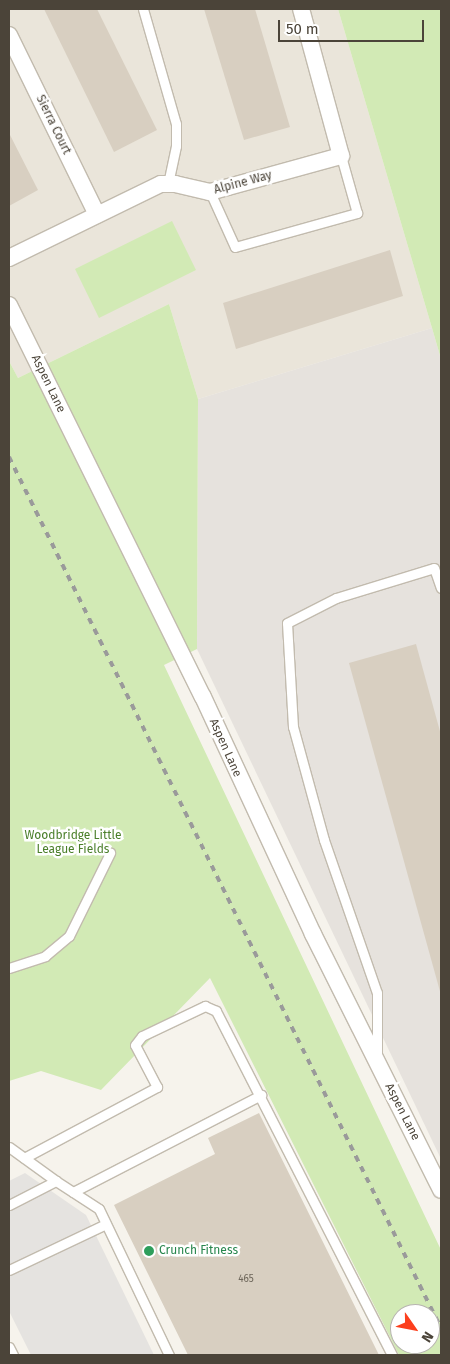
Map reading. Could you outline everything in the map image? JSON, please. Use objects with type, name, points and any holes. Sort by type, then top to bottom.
[{"type":"street","points":[[301,9],[340,156]]},
{"type":"street","name":"Sierra Court","points":[[9,35],[96,215]]},
{"type":"street","name":"Alpine Way","points":[[168,183],[210,192],[340,156]]},
{"type":"street","points":[[9,258],[153,187],[168,183]]},
{"type":"street","name":"Aspen Lane","points":[[9,305],[169,628],[272,850],[441,1190]]},
{"type":"lane","points":[[143,9],[176,124],[176,146],[168,183]]},
{"type":"lane","points":[[210,192],[235,247],[357,213],[340,156]]},
{"type":"lane","points":[[377,1062],[377,993],[324,840],[293,727],[286,623],[336,598],[434,568],[441,588]]},
{"type":"lane","points":[[9,968],[45,956],[69,936],[110,853]]},
{"type":"lane","points":[[24,1158],[157,1088],[135,1045],[142,1036],[205,1006],[216,1011],[267,1106],[392,1355]]},
{"type":"lane","points":[[73,1192],[261,1095]]},
{"type":"lane","points":[[9,1147],[98,1208],[169,1355]]},
{"type":"lane","points":[[9,1205],[56,1181]]},
{"type":"lane","points":[[9,1270],[106,1224]]},
{"type":"lane","points":[[9,1347],[13,1355]]},
{"type":"shaded area","points":[[9,9],[338,9],[432,328],[198,399],[169,304],[18,378],[9,361]]},
{"type":"shaded area","points":[[432,328],[441,359],[441,1159],[197,649],[198,399]]},
{"type":"shaded area","points":[[25,1173],[86,1215],[154,1355],[31,1355],[9,1311],[9,1181]]},
{"type":"green space","points":[[338,9],[441,9],[441,359],[432,328]]},
{"type":"green space","points":[[172,221],[196,270],[99,318],[75,269]]},
{"type":"green space","name":"Woodbridge Little League Fields","points":[[169,304],[198,399],[197,649],[164,665],[441,1250],[441,1355],[399,1355],[440,1354],[440,1304],[390,1304],[390,1337],[210,978],[101,1090],[41,1071],[9,1081],[9,361],[18,378]]},
{"type":"building","points":[[44,9],[97,9],[157,130],[114,152]]},
{"type":"building","points":[[204,9],[255,9],[290,127],[244,140]]},
{"type":"building","points":[[9,133],[38,190],[9,206]]},
{"type":"building","points":[[390,250],[403,296],[236,349],[223,303]]},
{"type":"building","points":[[416,644],[441,735],[441,995],[349,663]]},
{"type":"building","points":[[259,1113],[379,1355],[188,1355],[114,1205],[215,1154],[208,1138]]},
{"type":"railway","points":[[9,457],[441,1328]]},
{"type":"place","name":"Crunch Fitness","points":[[149,1251]]}]
